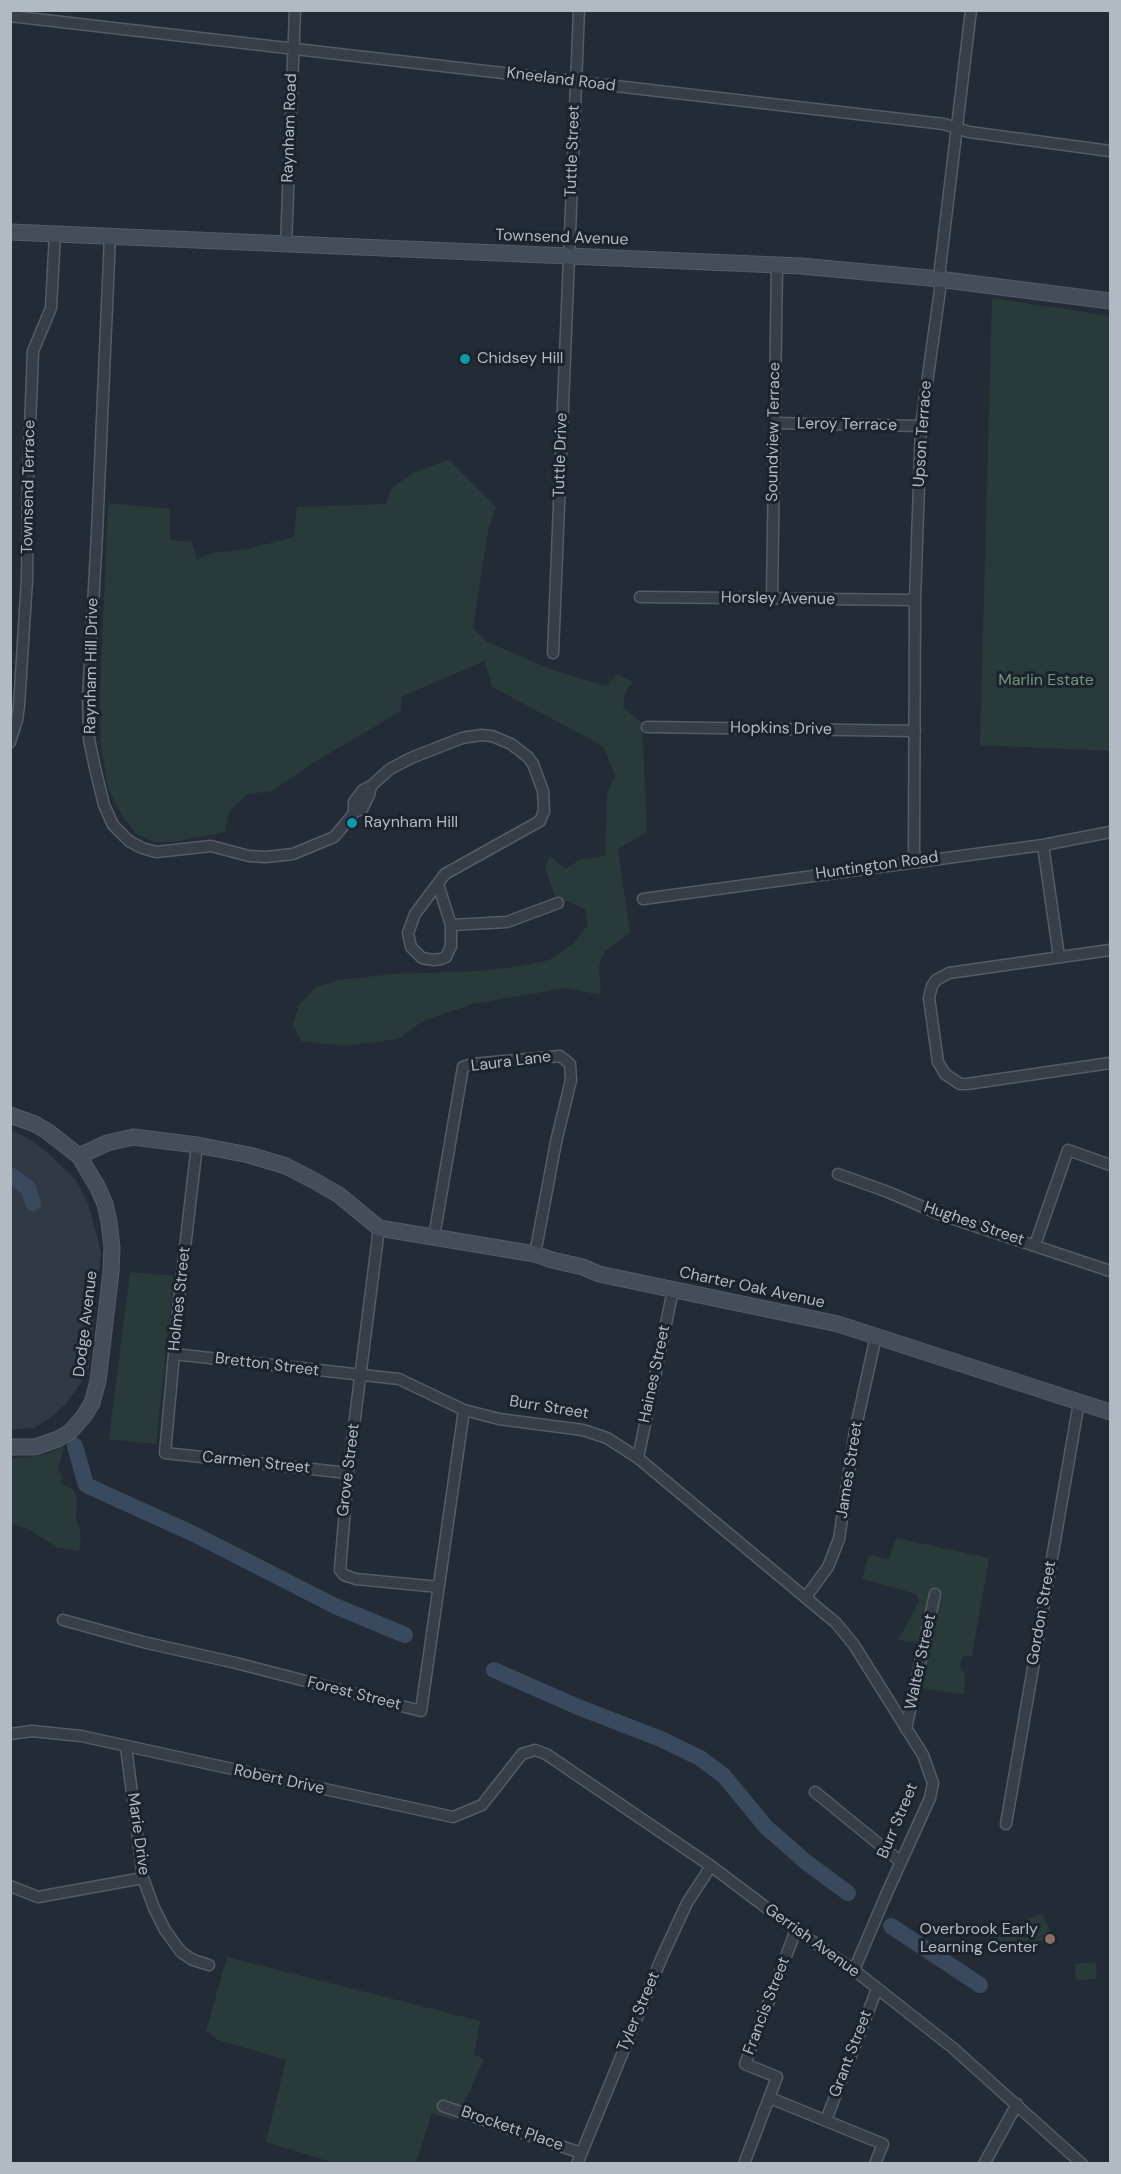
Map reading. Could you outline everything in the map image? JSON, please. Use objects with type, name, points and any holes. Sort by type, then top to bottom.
[{"type":"main road","name":"Townsend Avenue","points":[[10,232],[777,265],[940,279],[1110,301]]},
{"type":"main road","points":[[10,1115],[47,1131],[78,1156],[107,1143],[133,1137],[197,1144],[286,1166],[339,1195],[379,1228]]},
{"type":"main road","name":"Dodge Avenue","points":[[10,1447],[42,1446],[70,1432],[92,1403],[98,1381],[111,1272],[111,1237],[105,1204],[97,1186],[78,1156]]},
{"type":"main road","name":"Charter Oak Avenue","points":[[379,1228],[535,1254],[599,1274],[838,1324],[1110,1412]]},
{"type":"street","name":"Raynham Road","points":[[286,245],[295,10]]},
{"type":"street","name":"Tuttle Street","points":[[569,256],[579,10]]},
{"type":"street","name":"Upson Terrace","points":[[916,861],[914,850],[915,600],[921,426],[971,10]]},
{"type":"street","name":"Kneeland Road","points":[[10,16],[944,124],[969,132],[1110,151]]},
{"type":"street","name":"Townsend Terrace","points":[[10,742],[14,720],[28,550],[28,478],[33,351],[51,308],[55,234]]},
{"type":"street","name":"Raynham Hill Drive","points":[[110,237],[88,698],[89,739],[104,805],[113,825],[122,836],[142,848],[156,852],[212,846],[249,856],[281,856],[305,850],[334,837],[354,812],[354,802],[363,790],[390,769],[462,738],[481,735],[502,738],[520,750],[533,764],[543,791],[544,811],[540,821],[445,874],[426,897],[408,933],[411,947],[422,958],[434,960],[446,957],[451,946],[451,925],[438,884]]},
{"type":"street","name":"Tuttle Drive","points":[[553,653],[569,256]]},
{"type":"street","name":"Soundview Terrace","points":[[772,599],[777,265]]},
{"type":"street","name":"Leroy Terrace","points":[[774,423],[921,426]]},
{"type":"street","name":"Horsley Avenue","points":[[640,597],[915,600]]},
{"type":"street","name":"Hopkins Drive","points":[[647,727],[915,731]]},
{"type":"street","name":"Huntington Road","points":[[643,899],[1043,844],[1110,832]]},
{"type":"street","points":[[1043,844],[1059,957]]},
{"type":"street","points":[[451,925],[507,922],[558,903]]},
{"type":"street","points":[[1110,950],[949,973],[936,980],[930,992],[929,1004],[941,1069],[949,1078],[967,1084],[1110,1064]]},
{"type":"street","name":"Laura Lane","points":[[434,1237],[463,1067],[472,1064],[560,1056],[570,1065],[571,1080],[556,1142],[535,1254]]},
{"type":"street","name":"Holmes Street","points":[[165,1453],[197,1144]]},
{"type":"street","points":[[1035,1245],[1068,1150],[1110,1165]]},
{"type":"street","name":"Hughes Street","points":[[838,1174],[939,1214],[1110,1271]]},
{"type":"street","points":[[361,1376],[379,1228]]},
{"type":"street","name":"Haines Street","points":[[638,1458],[673,1290]]},
{"type":"street","name":"James Street","points":[[806,1597],[828,1567],[839,1539],[855,1431],[876,1336]]},
{"type":"street","name":"Bretton Street","points":[[174,1354],[361,1376]]},
{"type":"street","name":"Burr Street","points":[[361,1376],[399,1379],[464,1410],[499,1419],[582,1430],[607,1438],[638,1458],[806,1597],[846,1634],[923,1755],[933,1783],[930,1798],[854,1970]]},
{"type":"street","name":"Grove Street","points":[[361,1376],[348,1473],[340,1570],[344,1575],[356,1579],[439,1587]]},
{"type":"street","name":"Gordon Street","points":[[1006,1824],[1079,1402]]},
{"type":"street","name":"Forest Street","points":[[63,1620],[421,1711],[464,1410]]},
{"type":"street","name":"Carmen Street","points":[[165,1453],[348,1473]]},
{"type":"street","name":"Walter Street","points":[[906,1729],[935,1594]]},
{"type":"street","name":"Robert Drive","points":[[10,1734],[32,1731],[81,1736],[453,1817],[482,1805],[522,1754]]},
{"type":"street","name":"Marie Drive","points":[[126,1747],[143,1878],[165,1930],[181,1952],[193,1960],[209,1965]]},
{"type":"street","name":"Gerrish Avenue","points":[[522,1754],[535,1750],[546,1754],[711,1866],[854,1970],[952,2048],[1082,2163]]},
{"type":"street","points":[[814,1792],[901,1862]]},
{"type":"street","name":"Tyler Street","points":[[579,2158],[662,1957],[687,1904],[711,1866]]},
{"type":"street","points":[[10,1886],[38,1897],[143,1878]]},
{"type":"street","name":"Francis Street","points":[[744,2163],[777,2077],[745,2064],[796,1930]]},
{"type":"street","name":"Grant Street","points":[[826,2120],[877,1989]]},
{"type":"street","points":[[770,2098],[883,2144],[875,2163]]},
{"type":"street","points":[[984,2163],[1017,2104]]},
{"type":"street","name":"Brockett Place","points":[[444,2106],[579,2158]]},
{"type":"shaded area","points":[[11,1130],[31,1140],[48,1153],[75,1179],[88,1203],[101,1252],[89,1367],[85,1377],[65,1405],[50,1418],[34,1428],[11,1429]]},
{"type":"green space","name":"Marlin Estate","points":[[992,298],[1110,316],[1110,751],[980,745]]},
{"type":"green space","points":[[449,460],[496,507],[488,531],[473,628],[487,642],[550,669],[606,686],[618,674],[633,682],[626,691],[623,707],[642,723],[647,832],[618,849],[630,932],[605,951],[599,966],[601,995],[566,988],[473,1004],[423,1021],[398,1039],[345,1046],[301,1041],[293,1024],[299,1005],[316,987],[339,980],[393,974],[480,971],[521,966],[549,960],[573,944],[588,925],[585,909],[555,896],[545,867],[550,856],[566,869],[579,860],[605,856],[607,795],[615,775],[603,746],[492,687],[485,661],[401,697],[401,711],[313,763],[272,791],[248,794],[229,811],[225,832],[174,842],[154,842],[136,834],[121,814],[108,788],[101,744],[100,696],[108,503],[170,509],[170,540],[192,542],[197,560],[211,553],[248,549],[294,537],[297,507],[386,504],[392,488],[414,472]]},
{"type":"green space","points":[[130,1272],[174,1276],[156,1444],[109,1439]]},
{"type":"green space","points":[[64,1447],[58,1469],[63,1478],[60,1480],[62,1484],[73,1490],[77,1498],[76,1516],[81,1546],[78,1551],[57,1547],[28,1529],[11,1524],[11,1459],[42,1455]]},
{"type":"green space","points":[[896,1538],[989,1558],[972,1656],[963,1656],[959,1667],[965,1673],[964,1695],[921,1688],[927,1644],[898,1640],[919,1601],[916,1594],[862,1579],[869,1555],[889,1559]]},
{"type":"green space","points":[[1042,1913],[1052,1936],[1005,1956],[996,1933]]},
{"type":"green space","points":[[227,1957],[480,2021],[474,2054],[484,2059],[456,2121],[432,2113],[416,2163],[334,2163],[266,2142],[286,2060],[218,2040],[206,2031]]},
{"type":"green space","points":[[1096,1962],[1097,1979],[1076,1980],[1075,1964]]},
{"type":"waterway","points":[[10,1175],[28,1188],[33,1203]]},
{"type":"waterway","points":[[75,1446],[86,1485],[196,1535],[335,1606],[405,1635]]},
{"type":"waterway","points":[[494,1670],[578,1707],[661,1739],[700,1758],[724,1776],[766,1827],[806,1862],[848,1893]]},
{"type":"waterway","points":[[891,1926],[980,1985]]},
{"type":"place","name":"Chidsey Hill","points":[[465,359]]},
{"type":"place","name":"Raynham Hill","points":[[352,823]]},
{"type":"place","name":"Overbrook Early Learning Center","points":[[1050,1939]]}]
